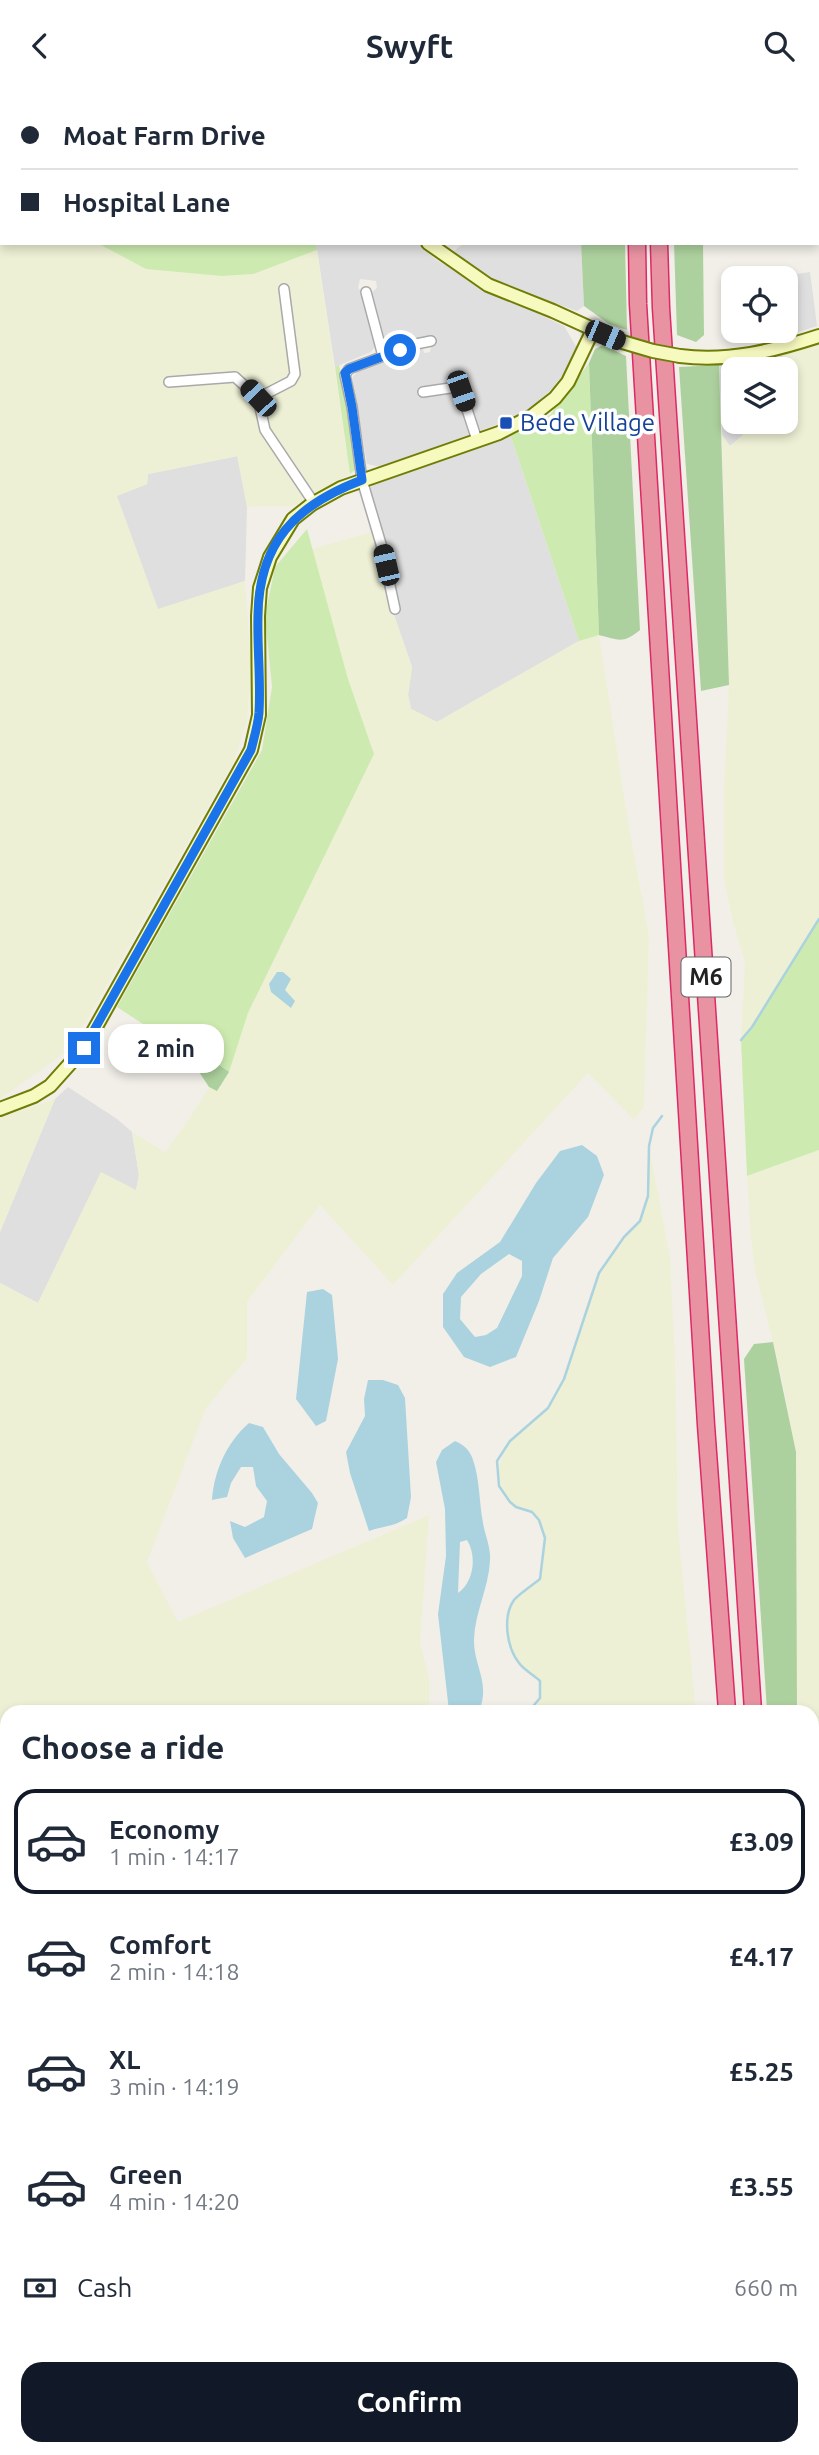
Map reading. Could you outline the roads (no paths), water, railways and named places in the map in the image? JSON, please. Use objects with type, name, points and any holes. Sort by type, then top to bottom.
[{"type":"highway","name":"M6","points":[[637,245],[638,304],[706,1425],[727,1705]]},
{"type":"highway","name":"M6","points":[[659,245],[752,1705]]},
{"type":"street","points":[[431,245],[488,285],[620,341],[653,351],[713,358],[764,353],[819,336]]},
{"type":"street","points":[[258,398],[285,385],[295,374],[284,289]]},
{"type":"street","points":[[366,292],[383,356]]},
{"type":"street","points":[[0,1109],[34,1096],[50,1086],[84,1048],[251,750],[259,715],[258,616],[264,572],[286,529],[302,511],[341,488],[515,426],[544,408],[555,398],[577,367],[593,330]]},
{"type":"street","points":[[395,609],[381,544],[362,480],[345,375],[349,369],[431,341]]},
{"type":"street","points":[[169,382],[235,377],[258,398],[265,430],[314,503]]},
{"type":"street","points":[[423,392],[457,387],[461,391],[477,440]]},
{"type":"water","points":[[277,972],[283,972],[291,979],[285,990],[295,1001],[291,1008],[271,992],[269,984]]},
{"type":"water","points":[[582,1145],[597,1156],[604,1175],[588,1217],[553,1258],[516,1357],[490,1367],[464,1357],[443,1327],[443,1294],[457,1273],[500,1242],[536,1183],[560,1151]],"holes":[[[509,1254],[522,1261],[522,1276],[497,1328],[486,1335],[475,1337],[460,1319],[461,1297],[481,1274]]]},
{"type":"water","points":[[323,1289],[332,1295],[338,1359],[326,1421],[316,1426],[296,1399],[307,1292]]},
{"type":"water","points":[[368,1380],[383,1380],[398,1385],[405,1398],[411,1497],[407,1518],[369,1531],[346,1452],[365,1416],[364,1399]]},
{"type":"water","points":[[249,1423],[263,1427],[279,1454],[318,1503],[312,1529],[245,1558],[233,1538],[230,1521],[245,1527],[264,1517],[267,1501],[256,1486],[253,1467],[241,1467],[231,1483],[227,1497],[212,1500],[223,1458],[234,1439]]},
{"type":"water","points":[[455,1441],[472,1456],[477,1475],[483,1523],[490,1551],[489,1570],[474,1639],[483,1692],[481,1705],[448,1705],[438,1614],[446,1556],[445,1509],[436,1462],[442,1450]],"holes":[[[467,1540],[472,1553],[471,1576],[458,1593],[460,1542]]]},
{"type":"waterway","points":[[741,1040],[752,1027],[819,919]]},
{"type":"waterway","points":[[534,1705],[540,1698],[540,1681],[515,1657],[509,1641],[507,1623],[514,1600],[540,1579],[545,1538],[539,1520],[532,1512],[516,1507],[499,1486],[497,1461],[510,1441],[548,1408],[564,1379],[599,1273],[624,1237],[640,1221],[648,1196],[649,1146],[653,1128],[662,1116]]},
{"type":"place","name":"Bede Village","points":[[506,423]]}]
